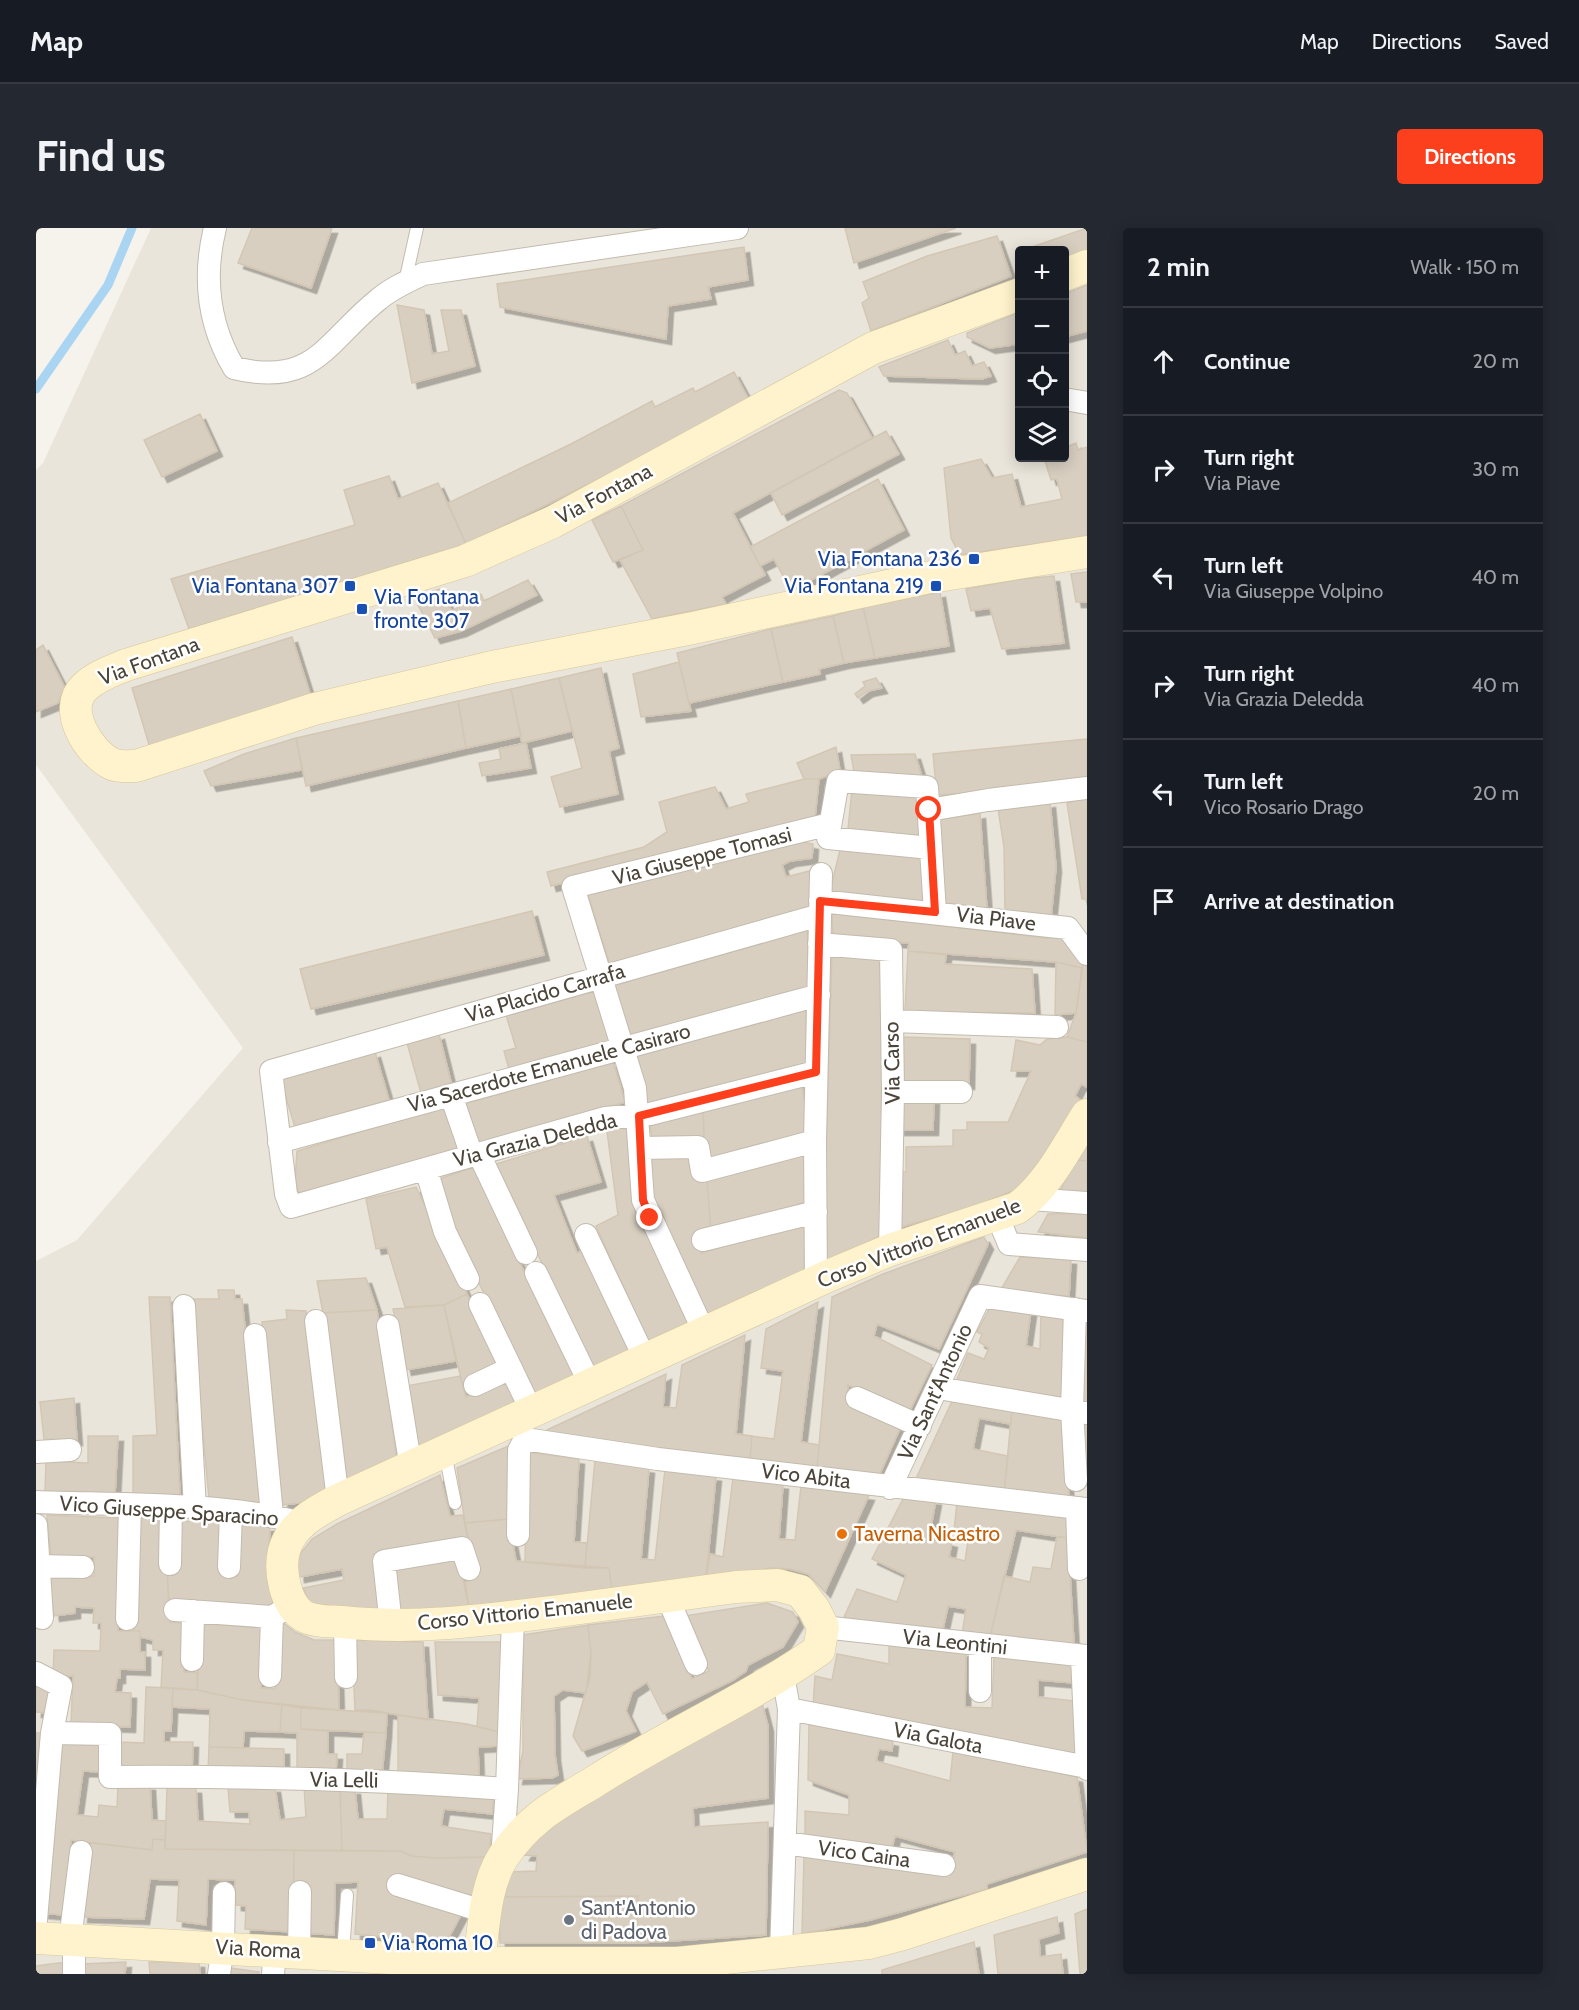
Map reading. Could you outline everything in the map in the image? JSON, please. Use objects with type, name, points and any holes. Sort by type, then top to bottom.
[{"type":"street","points":[[215,228],[207,284],[213,323],[223,350],[234,368],[254,373],[276,373],[301,367],[326,353],[379,299],[405,282],[423,274],[737,228]]},
{"type":"street","points":[[1069,273],[1087,266]]},
{"type":"street","name":"Via Fontana","points":[[1015,296],[873,348],[553,522],[465,561],[137,661],[102,675],[83,688],[75,707],[80,730],[93,748],[113,765],[136,766],[314,709],[492,667],[693,628],[926,578],[1087,552]]},
{"type":"street","points":[[1069,400],[1087,403]]},
{"type":"street","points":[[829,831],[838,781],[927,788],[935,912]]},
{"type":"street","points":[[929,810],[988,800],[1087,789]]},
{"type":"street","name":"Via Giuseppe Tomasi","points":[[602,976],[573,887],[829,831],[931,848]]},
{"type":"street","points":[[816,1283],[815,1141],[821,874]]},
{"type":"street","name":"Via Piave","points":[[820,908],[935,912],[1068,928],[1087,954]]},
{"type":"street","name":"Via Placido Carrafa","points":[[279,1142],[271,1071],[602,976],[820,908]]},
{"type":"street","name":"Via Carso","points":[[819,944],[891,950],[893,1092],[890,1250]]},
{"type":"street","points":[[602,976],[635,1088],[639,1116],[643,1200],[705,1334]]},
{"type":"street","name":"Via Sacerdote Emanuele Casiraro","points":[[279,1142],[819,995]]},
{"type":"street","points":[[892,1021],[1057,1027]]},
{"type":"street","name":"Via Grazia Deledda","points":[[279,1142],[286,1194],[291,1207],[605,1118],[639,1116],[816,1072]]},
{"type":"street","points":[[893,1092],[961,1092]]},
{"type":"street","points":[[451,1095],[476,1155],[591,1386]]},
{"type":"street","name":"Corso Vittorio Emanuele","points":[[823,1627],[800,1591],[777,1585],[667,1596],[436,1625],[391,1625],[314,1620],[282,1610],[283,1554],[289,1537],[287,1519],[338,1500],[444,1452],[524,1424],[591,1386],[890,1250],[1017,1208],[1030,1199],[1086,1118]]},
{"type":"street","points":[[640,1148],[698,1147],[702,1171],[815,1141]]},
{"type":"street","points":[[426,1169],[445,1232],[468,1279]]},
{"type":"street","points":[[1030,1199],[1087,1203]]},
{"type":"street","points":[[704,1240],[816,1212]]},
{"type":"street","points":[[997,1215],[1009,1244],[1087,1250]]},
{"type":"street","points":[[586,1235],[646,1361]]},
{"type":"street","name":"Via Sant'Antonio","points":[[890,1488],[980,1296],[1081,1310]]},
{"type":"street","points":[[480,1304],[511,1368],[524,1424],[519,1450],[518,1535]]},
{"type":"street","points":[[184,1306],[195,1509]]},
{"type":"street","points":[[1076,1480],[1080,1412],[1081,1310]]},
{"type":"street","points":[[316,1321],[338,1500]]},
{"type":"street","points":[[388,1326],[411,1467]]},
{"type":"street","points":[[255,1335],[287,1519]]},
{"type":"street","points":[[475,1385],[511,1368]]},
{"type":"street","points":[[938,1388],[1080,1412]]},
{"type":"street","points":[[856,1398],[920,1426]]},
{"type":"street","name":"Vico Abita","points":[[524,1424],[658,1459],[890,1488],[1082,1508]]},
{"type":"street","points":[[36,1452],[70,1450]]},
{"type":"street","name":"Vico Giuseppe Sparacino","points":[[36,1502],[195,1509],[287,1519]]},
{"type":"street","points":[[127,1619],[130,1505]]},
{"type":"street","points":[[170,1563],[171,1508]]},
{"type":"street","points":[[1080,1569],[1082,1508]]},
{"type":"street","points":[[230,1567],[231,1512]]},
{"type":"street","points":[[36,1526],[42,1618]]},
{"type":"street","points":[[391,1625],[384,1561],[462,1548],[469,1569]]},
{"type":"street","points":[[39,1566],[83,1567]]},
{"type":"street","points":[[667,1596],[696,1664]]},
{"type":"street","points":[[192,1660],[184,1610],[282,1610],[270,1676]]},
{"type":"street","points":[[479,1963],[488,1895],[502,1858],[507,1789],[513,1617]]},
{"type":"street","points":[[345,1623],[346,1677]]},
{"type":"street","points":[[502,1858],[531,1821],[624,1763],[783,1675],[819,1650],[823,1627]]},
{"type":"street","name":"Via Leontini","points":[[823,1627],[1085,1656]]},
{"type":"street","points":[[980,1644],[980,1691]]},
{"type":"street","points":[[1085,1656],[1087,1768]]},
{"type":"street","points":[[36,1673],[61,1686],[48,1725],[38,1840],[36,1920]]},
{"type":"street","points":[[781,1953],[789,1709],[783,1675]]},
{"type":"street","name":"Via Galota","points":[[789,1709],[1087,1768]]},
{"type":"street","name":"Via Lelli","points":[[48,1725],[110,1734],[110,1777],[204,1776],[418,1782],[507,1789]]},
{"type":"street","name":"Vico Caina","points":[[784,1843],[944,1864]]},
{"type":"street","points":[[74,1974],[72,1940],[81,1852]]},
{"type":"street","name":"Via Roma","points":[[36,1938],[72,1940],[221,1960],[343,1955],[479,1963],[678,1963],[870,1943],[1087,1874]]},
{"type":"street","points":[[398,1885],[486,1912]]},
{"type":"street","points":[[282,1959],[300,1892]]},
{"type":"street","points":[[221,1960],[224,1893]]},
{"type":"lane","points":[[405,282],[417,228]]},
{"type":"lane","points":[[444,1452],[455,1503]]},
{"type":"lane","points":[[343,1955],[347,1895]]},
{"type":"shaded area","points":[[151,228],[1087,228],[1087,1974],[36,1974],[36,1261],[77,1240],[243,1048],[36,765],[36,470],[43,463]]},
{"type":"building","points":[[252,228],[332,228],[311,288],[238,263]]},
{"type":"building","points":[[845,228],[956,228],[854,263]]},
{"type":"building","points":[[1087,228],[1087,251],[1069,258],[1069,246],[1035,246]]},
{"type":"building","points":[[997,236],[1011,276],[871,331],[862,303],[869,298],[863,282],[927,256]]},
{"type":"building","points":[[744,247],[748,280],[708,287],[711,299],[668,306],[666,339],[500,307],[497,284]]},
{"type":"building","points":[[1087,285],[1087,331],[1069,336],[1069,300],[1069,292]]},
{"type":"building","points":[[397,305],[424,310],[432,354],[449,351],[441,310],[461,310],[475,366],[412,383]]},
{"type":"building","points":[[1015,314],[1015,345],[990,348],[967,337],[967,333]]},
{"type":"building","points":[[948,340],[955,355],[965,351],[972,366],[984,362],[991,376],[982,379],[884,376],[879,367]]},
{"type":"building","points":[[734,372],[749,400],[652,453],[466,544],[448,503],[571,444],[652,401],[655,407],[693,388],[695,392]]},
{"type":"building","points":[[839,390],[847,393],[872,438],[733,513],[765,575],[722,597],[726,604],[652,619],[620,560],[643,550],[621,506]]},
{"type":"building","points":[[200,414],[217,451],[162,477],[144,440]]},
{"type":"building","points":[[886,431],[899,454],[782,515],[771,493]]},
{"type":"building","points":[[1076,443],[1078,450],[1087,447],[1087,536],[960,555],[951,538],[944,468],[981,459],[992,478],[1012,474],[1021,507],[1062,499],[1057,479],[1051,480],[1045,462],[1069,462],[1069,446]]},
{"type":"building","points":[[389,476],[398,499],[438,483],[466,544],[189,629],[171,579],[355,525],[344,490]]},
{"type":"building","points":[[878,479],[904,530],[791,591],[774,559],[760,566],[750,547]]},
{"type":"building","points":[[621,506],[643,550],[613,562],[592,520]]},
{"type":"building","points":[[1087,572],[1087,602],[1076,602],[1071,574]]},
{"type":"building","points":[[1054,576],[1064,643],[1002,649],[990,608],[971,611],[966,589],[1021,579]]},
{"type":"building","points":[[528,580],[537,595],[461,631],[435,638],[414,597],[440,589],[452,611],[481,594],[484,601]]},
{"type":"building","points":[[940,592],[949,646],[875,658],[863,607]]},
{"type":"building","points":[[863,607],[875,658],[844,663],[833,616]]},
{"type":"building","points":[[833,616],[844,663],[819,669],[820,674],[783,682],[771,629]]},
{"type":"building","points":[[771,629],[783,682],[689,703],[677,653]]},
{"type":"building","points":[[292,637],[312,700],[151,751],[132,688]]},
{"type":"building","points":[[43,645],[65,688],[58,703],[36,712],[36,650]]},
{"type":"building","points":[[679,662],[691,711],[641,717],[633,674]]},
{"type":"building","points":[[601,668],[619,748],[609,751],[618,794],[560,807],[551,777],[582,768],[559,678]]},
{"type":"building","points":[[559,678],[572,731],[522,743],[511,689]]},
{"type":"building","points":[[876,678],[882,688],[868,691],[858,698],[855,694],[865,686],[863,682]]},
{"type":"building","points":[[511,689],[521,736],[466,748],[458,701]]},
{"type":"building","points":[[458,701],[466,748],[306,786],[296,738]]},
{"type":"building","points":[[296,738],[302,770],[211,786],[204,771],[244,754]]},
{"type":"building","points":[[1087,739],[1087,780],[1035,789],[937,795],[933,754]]},
{"type":"building","points":[[526,743],[531,768],[482,776],[479,763],[501,759],[499,749]]},
{"type":"building","points":[[836,747],[840,771],[819,779],[804,779],[797,763]]},
{"type":"building","points":[[915,754],[923,780],[854,772],[851,755]]},
{"type":"building","points":[[804,779],[819,779],[815,817],[551,886],[547,872],[644,847],[667,832],[659,802],[715,787],[726,809],[749,802],[746,794]]},
{"type":"building","points":[[852,790],[920,794],[921,839],[848,829]]},
{"type":"building","points":[[1087,798],[1087,899],[1082,899],[1067,803]]},
{"type":"building","points":[[1050,802],[1056,867],[1051,918],[1005,913],[1004,847],[998,809]]},
{"type":"building","points":[[980,813],[987,910],[944,905],[937,820]]},
{"type":"building","points":[[793,840],[813,844],[812,858],[790,861],[782,865],[786,877],[813,870],[812,909],[610,965],[588,895]]},
{"type":"building","points":[[840,850],[922,855],[924,902],[829,895]]},
{"type":"building","points":[[532,911],[544,955],[311,1009],[300,969]]},
{"type":"building","points":[[832,912],[1046,938],[1064,937],[1083,964],[1082,968],[1056,962],[908,951],[909,943],[833,937]]},
{"type":"building","points":[[807,929],[810,986],[629,1036],[613,982]]},
{"type":"building","points":[[908,951],[946,955],[945,964],[1032,969],[1035,1013],[905,1012]]},
{"type":"building","points":[[832,952],[884,954],[884,1234],[827,1262],[825,1185]]},
{"type":"building","points":[[1056,962],[1082,968],[1076,1013],[1055,1015]]},
{"type":"building","points":[[1083,964],[1087,966],[1087,1042],[1067,1037],[1076,1013]]},
{"type":"building","points":[[593,989],[610,1044],[510,1073],[504,1051],[516,1048],[506,1015]]},
{"type":"building","points":[[806,1007],[807,1063],[648,1108],[637,1056]]},
{"type":"building","points":[[439,1034],[452,1086],[421,1093],[407,1043]]},
{"type":"building","points":[[903,1037],[970,1039],[969,1084],[902,1082]]},
{"type":"building","points":[[1067,1037],[1087,1042],[1087,1087],[1081,1084],[1075,1096],[1082,1101],[1020,1188],[970,1208],[897,1228],[898,1172],[906,1172],[906,1147],[953,1146],[953,1130],[967,1130],[967,1122],[1008,1122],[1031,1071],[1011,1071],[1016,1040],[1040,1045],[1047,1039]]},
{"type":"building","points":[[375,1052],[389,1100],[295,1127],[280,1078]]},
{"type":"building","points":[[613,1061],[625,1102],[476,1146],[464,1104]]},
{"type":"building","points":[[801,1082],[805,1102],[806,1135],[705,1164],[703,1109]]},
{"type":"building","points":[[899,1099],[934,1099],[933,1130],[899,1130]]},
{"type":"building","points":[[435,1109],[445,1109],[462,1151],[300,1198],[295,1181],[297,1151]]},
{"type":"building","points":[[703,1109],[704,1141],[653,1142],[649,1121]]},
{"type":"building","points":[[632,1123],[636,1202],[691,1326],[650,1346],[596,1226],[618,1215],[606,1124]]},
{"type":"building","points":[[587,1136],[601,1182],[554,1195],[577,1253],[584,1250],[631,1351],[591,1369],[496,1164]]},
{"type":"building","points":[[1087,1144],[1087,1161],[1076,1160]]},
{"type":"building","points":[[805,1151],[806,1202],[711,1233],[707,1179]]},
{"type":"building","points":[[692,1152],[707,1179],[711,1233],[697,1244],[701,1253],[805,1223],[804,1275],[704,1319],[650,1199],[648,1154]]},
{"type":"building","points":[[1076,1160],[1087,1161],[1087,1197],[1057,1196]]},
{"type":"building","points":[[474,1167],[575,1378],[534,1397],[452,1227],[439,1179]]},
{"type":"building","points":[[416,1187],[467,1294],[444,1305],[405,1307],[387,1247],[376,1249],[366,1199]]},
{"type":"building","points":[[1087,1213],[1087,1238],[1038,1232],[1048,1214]]},
{"type":"building","points":[[984,1237],[988,1244],[939,1349],[877,1324],[874,1336],[932,1365],[910,1410],[848,1385],[847,1401],[901,1426],[879,1476],[817,1468],[832,1297],[883,1274]]},
{"type":"building","points":[[1020,1257],[1071,1259],[1069,1296],[1000,1291]]},
{"type":"building","points":[[366,1278],[377,1310],[323,1313],[317,1281]]},
{"type":"building","points":[[218,1290],[234,1290],[235,1299],[242,1299],[263,1503],[209,1498],[190,1299],[219,1299]]},
{"type":"building","points":[[467,1294],[499,1364],[462,1383],[444,1305]]},
{"type":"building","points":[[149,1297],[170,1297],[180,1495],[133,1494],[133,1436],[157,1435]]},
{"type":"building","points":[[818,1302],[801,1442],[819,1445],[817,1468],[750,1460],[752,1436],[774,1439],[783,1371],[761,1368],[766,1329]]},
{"type":"building","points":[[444,1305],[456,1361],[406,1370],[393,1309]]},
{"type":"building","points":[[990,1307],[1031,1311],[1026,1346],[1040,1349],[1041,1312],[1063,1313],[1066,1404],[960,1385],[957,1379],[968,1353],[984,1359],[989,1348],[979,1342],[982,1334],[977,1332]]},
{"type":"building","points":[[286,1310],[306,1311],[327,1491],[306,1502],[283,1505],[271,1444],[262,1322],[287,1319]]},
{"type":"building","points":[[377,1310],[397,1462],[344,1483],[323,1313]]},
{"type":"building","points":[[1082,1318],[1087,1318],[1087,1407],[1083,1406]]},
{"type":"building","points":[[745,1335],[736,1434],[752,1436],[750,1460],[548,1438],[547,1430],[666,1374],[663,1407],[676,1408],[682,1365]]},
{"type":"building","points":[[460,1376],[466,1397],[506,1379],[519,1404],[415,1449],[406,1386]]},
{"type":"building","points":[[74,1398],[77,1440],[44,1439],[40,1402]]},
{"type":"building","points":[[953,1399],[1012,1409],[1011,1424],[979,1418],[973,1449],[1008,1456],[1004,1494],[914,1483]]},
{"type":"building","points":[[1012,1409],[1064,1418],[1069,1501],[1004,1494]]},
{"type":"building","points":[[1082,1420],[1087,1422],[1087,1486]]},
{"type":"building","points":[[88,1436],[118,1436],[115,1494],[45,1491],[46,1461],[88,1463]]},
{"type":"building","points":[[511,1445],[508,1519],[465,1523],[457,1468]]},
{"type":"building","points":[[527,1452],[579,1459],[574,1542],[587,1543],[585,1568],[525,1562]]},
{"type":"building","points":[[595,1460],[649,1468],[641,1559],[655,1560],[665,1469],[716,1476],[706,1578],[612,1590],[609,1568],[585,1568]]},
{"type":"building","points":[[440,1475],[450,1516],[463,1515],[468,1539],[431,1543],[374,1554],[380,1609],[312,1608],[303,1588],[344,1580],[342,1569],[299,1577],[297,1558],[312,1539],[337,1524]]},
{"type":"building","points":[[733,1478],[783,1484],[779,1539],[795,1540],[801,1486],[869,1495],[825,1592],[808,1574],[790,1569],[772,1568],[706,1578],[710,1554],[723,1557]]},
{"type":"building","points":[[904,1497],[936,1500],[929,1537],[952,1542],[949,1557],[965,1561],[969,1534],[954,1531],[957,1502],[1067,1516],[1068,1538],[1016,1530],[990,1637],[962,1634],[966,1609],[948,1606],[943,1629],[922,1626],[921,1630],[875,1626],[844,1617],[857,1589],[897,1602],[906,1575],[872,1559]]},
{"type":"building","points":[[47,1515],[120,1518],[118,1631],[140,1631],[140,1652],[145,1652],[145,1670],[120,1669],[120,1678],[117,1678],[115,1692],[131,1693],[130,1727],[71,1725],[73,1676],[53,1676],[54,1650],[100,1651],[101,1623],[93,1623],[94,1608],[75,1607],[75,1613],[54,1616],[49,1575],[94,1576],[94,1557],[51,1557]]},
{"type":"building","points":[[137,1518],[163,1518],[161,1571],[167,1571],[170,1622],[186,1623],[184,1672],[198,1673],[197,1690],[161,1688],[163,1650],[153,1650],[153,1640],[140,1637],[140,1631],[134,1631]]},
{"type":"building","points":[[508,1519],[516,1561],[609,1568],[612,1590],[469,1607],[465,1582],[477,1578],[465,1523]]},
{"type":"building","points":[[176,1521],[222,1522],[220,1574],[238,1576],[240,1526],[270,1526],[268,1575],[274,1607],[169,1602],[167,1571]]},
{"type":"building","points":[[1057,1537],[1068,1538],[1074,1645],[990,1637],[1004,1576],[1030,1582],[1033,1567],[1051,1569]]},
{"type":"building","points":[[458,1556],[469,1607],[400,1611],[394,1567]]},
{"type":"building","points":[[767,1603],[793,1612],[798,1622],[783,1647],[748,1665],[746,1671],[733,1680],[663,1714],[647,1682],[632,1692],[626,1711],[636,1731],[582,1751],[573,1736],[590,1677],[591,1653],[588,1625],[664,1616],[692,1679],[709,1671],[684,1616]]},
{"type":"building","points":[[199,1623],[263,1626],[261,1688],[275,1689],[277,1627],[285,1624],[295,1632],[314,1640],[337,1640],[339,1710],[243,1700],[197,1690]]},
{"type":"building","points":[[588,1625],[591,1653],[586,1693],[563,1690],[554,1696],[555,1755],[558,1775],[552,1778],[517,1779],[523,1751],[523,1635]]},
{"type":"building","points":[[352,1640],[423,1642],[428,1720],[370,1710],[355,1710]]},
{"type":"building","points":[[435,1642],[503,1642],[500,1732],[477,1727],[479,1698],[438,1695]]},
{"type":"building","points":[[889,1642],[966,1652],[965,1707],[992,1708],[994,1655],[1072,1665],[1074,1683],[1038,1680],[1038,1697],[1074,1701],[1077,1757],[813,1708],[815,1676],[832,1680],[837,1654],[889,1664]]},
{"type":"building","points":[[36,1681],[50,1687],[49,1713],[36,1712]]},
{"type":"building","points":[[146,1687],[173,1688],[171,1731],[164,1731],[164,1742],[193,1742],[192,1773],[116,1770],[117,1742],[144,1743]]},
{"type":"building","points":[[173,1688],[282,1705],[280,1732],[244,1731],[243,1748],[209,1747],[210,1709],[172,1707]]},
{"type":"building","points":[[762,1703],[768,1726],[768,1798],[693,1808],[694,1827],[768,1822],[766,1935],[638,1943],[638,1896],[505,1897],[508,1872],[536,1871],[537,1856],[524,1855],[539,1829]]},
{"type":"building","points":[[282,1705],[301,1708],[301,1729],[328,1731],[328,1754],[337,1754],[336,1772],[297,1771],[297,1733],[280,1732]]},
{"type":"building","points":[[301,1708],[387,1713],[386,1733],[301,1729]]},
{"type":"building","points":[[398,1715],[467,1724],[500,1732],[499,1746],[478,1747],[479,1778],[398,1774]]},
{"type":"building","points":[[809,1724],[893,1741],[892,1751],[879,1749],[876,1761],[950,1781],[953,1752],[1077,1777],[1087,1852],[987,1884],[987,1889],[870,1920],[802,1934],[804,1855],[951,1872],[955,1852],[895,1836],[891,1851],[805,1838],[805,1811],[849,1815],[849,1795],[808,1780]]},
{"type":"building","points":[[364,1732],[386,1733],[382,1774],[347,1774],[347,1754],[362,1754]]},
{"type":"building","points":[[36,1733],[43,1733],[41,1781],[36,1781]]},
{"type":"building","points":[[61,1740],[104,1742],[104,1772],[83,1771],[77,1815],[98,1817],[99,1805],[117,1807],[118,1784],[150,1785],[152,1820],[166,1821],[165,1840],[153,1839],[152,1850],[71,1840],[63,1915],[43,1913],[53,1807],[59,1784]]},
{"type":"building","points":[[209,1747],[284,1749],[284,1773],[208,1771]]},
{"type":"building","points":[[304,1786],[340,1789],[342,1851],[165,1849],[167,1787],[196,1788],[198,1821],[250,1824],[249,1812],[230,1812],[228,1787],[275,1787],[280,1820],[306,1817]]},
{"type":"building","points":[[340,1789],[355,1789],[358,1819],[387,1819],[388,1790],[494,1796],[492,1814],[444,1809],[441,1826],[491,1834],[489,1857],[434,1858],[412,1856],[400,1851],[342,1851]]},
{"type":"building","points":[[153,1839],[165,1840],[165,1849],[294,1850],[293,1932],[245,1929],[246,1906],[236,1905],[235,1880],[208,1879],[206,1925],[177,1921],[179,1880],[150,1879],[144,1919],[82,1917],[91,1843],[152,1850]]},
{"type":"building","points":[[294,1850],[400,1851],[412,1856],[434,1858],[489,1857],[488,1865],[470,1899],[391,1876],[389,1890],[463,1911],[446,1943],[355,1934],[358,1882],[335,1883],[334,1935],[305,1933],[308,1884],[294,1883]]},
{"type":"building","name":"Sant'Antonio di Padova","points":[[638,1896],[638,1943],[500,1943],[499,1897]]},
{"type":"building","points":[[1087,1909],[1087,1974],[1080,1974],[1075,1914]]},
{"type":"building","points":[[1057,1917],[1059,1933],[1039,1939],[1040,1957],[1061,1954],[1063,1974],[998,1974],[994,1935]]},
{"type":"building","points":[[974,1942],[979,1974],[882,1974],[882,1970]]},
{"type":"building","points":[[66,1962],[66,1974],[36,1974],[36,1966]]},
{"type":"building","points":[[126,1962],[125,1974],[81,1974],[81,1964]]},
{"type":"building","points":[[149,1962],[199,1962],[200,1974],[150,1974]]},
{"type":"building","points":[[231,1968],[259,1972],[259,1974],[231,1974]]},
{"type":"waterway","points":[[36,389],[108,285],[132,228]]},
{"type":"place","name":"Via Fontana 236","points":[[974,559]]},
{"type":"place","name":"Via Fontana 307","points":[[350,586]]},
{"type":"place","name":"Via Fontana 219","points":[[936,586]]},
{"type":"place","name":"Via Fontana fronte 307","points":[[362,609]]},
{"type":"place","name":"Taverna Nicastro","points":[[842,1534]]},
{"type":"place","name":"Sant'Antonio di Padova","points":[[569,1920]]},
{"type":"place","name":"Via Roma 10","points":[[370,1943]]},
{"type":"route","points":[[650,1218],[643,1200],[639,1116],[816,1072],[820,901],[935,912],[929,810]]}]
